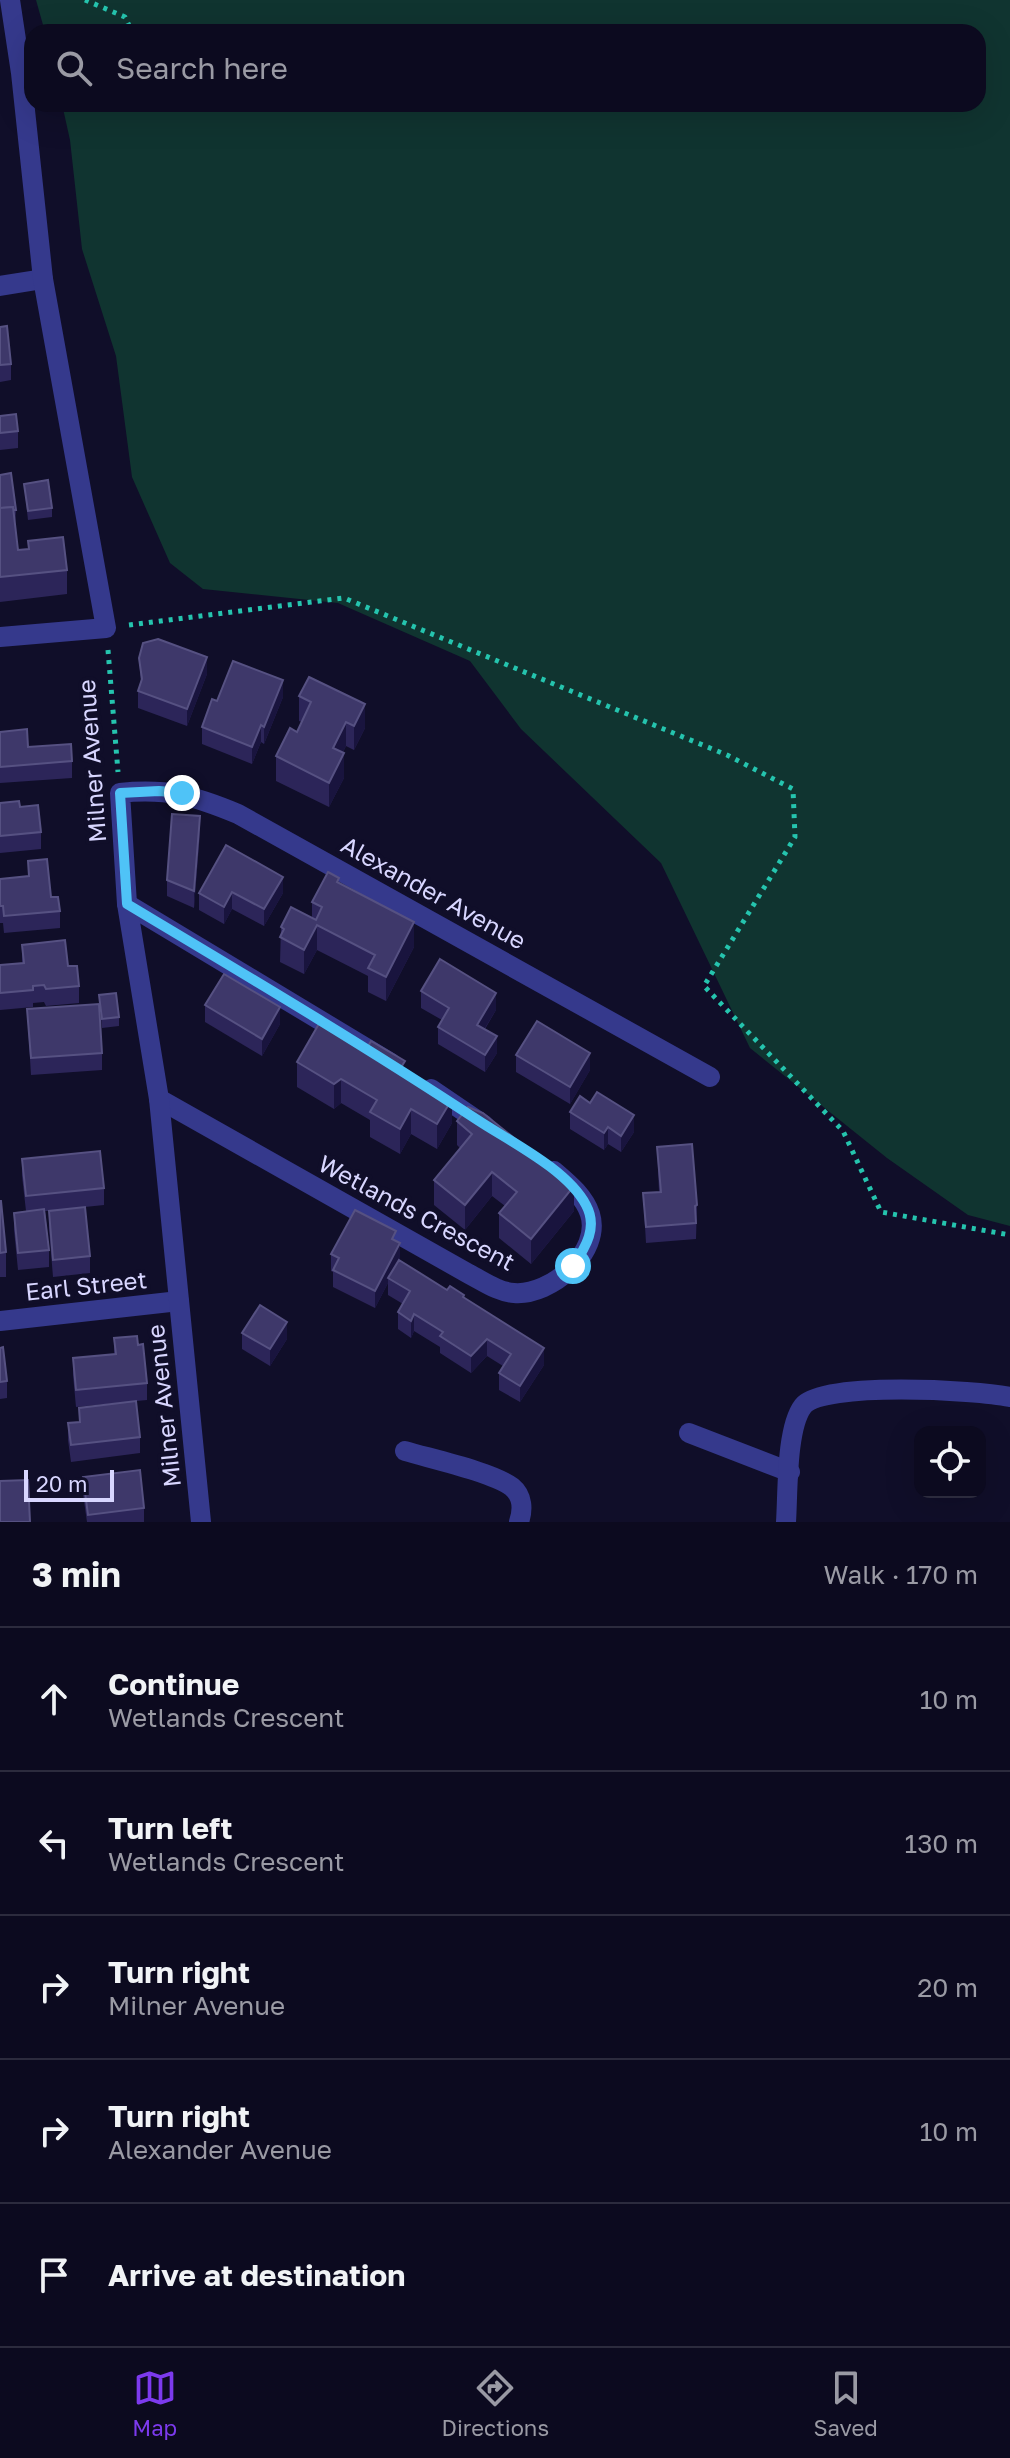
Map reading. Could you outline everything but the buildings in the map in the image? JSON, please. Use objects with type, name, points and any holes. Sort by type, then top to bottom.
[{"type":"street","points":[[10,0],[24,103]]},
{"type":"street","points":[[0,637],[106,628],[43,279],[25,112]]},
{"type":"street","points":[[0,286],[43,279]]},
{"type":"street","name":"Milner Avenue","points":[[120,793],[127,904],[159,1099],[201,1522]]},
{"type":"street","name":"Alexander Avenue","points":[[120,793],[182,793],[238,814],[710,1077]]},
{"type":"street","points":[[127,904],[359,1043],[501,1136]]},
{"type":"street","name":"Wetlands Crescent","points":[[159,1099],[469,1274],[503,1291],[514,1293],[541,1289],[564,1276],[582,1253],[592,1230],[590,1213],[581,1196],[540,1161]]},
{"type":"street","name":"Earl Street","points":[[0,1321],[179,1301]]},
{"type":"street","points":[[786,1522],[790,1443],[803,1405],[815,1397],[832,1393],[924,1389],[1010,1397]]},
{"type":"street","points":[[689,1433],[790,1472]]},
{"type":"street","points":[[405,1451],[512,1487],[520,1500],[519,1522]]},
{"type":"path","points":[[85,0],[125,17],[128,24]]},
{"type":"path","points":[[106,628],[344,598],[727,755],[793,789],[795,837],[704,986],[843,1131],[881,1212],[1010,1235]]},
{"type":"path","name":"Milner Avenue","points":[[106,628],[120,793]]},
{"type":"green space","points":[[36,0],[1010,0],[1010,1226],[968,1215],[887,1158],[750,1048],[661,863],[521,729],[470,661],[338,603],[203,589],[170,563],[132,477],[116,356],[82,249],[70,140],[64,112],[986,112],[986,24],[43,24]]},
{"type":"route","points":[[182,793],[120,793],[127,904],[359,1043],[553,1169],[581,1196],[590,1213],[590,1237],[573,1266]]}]
